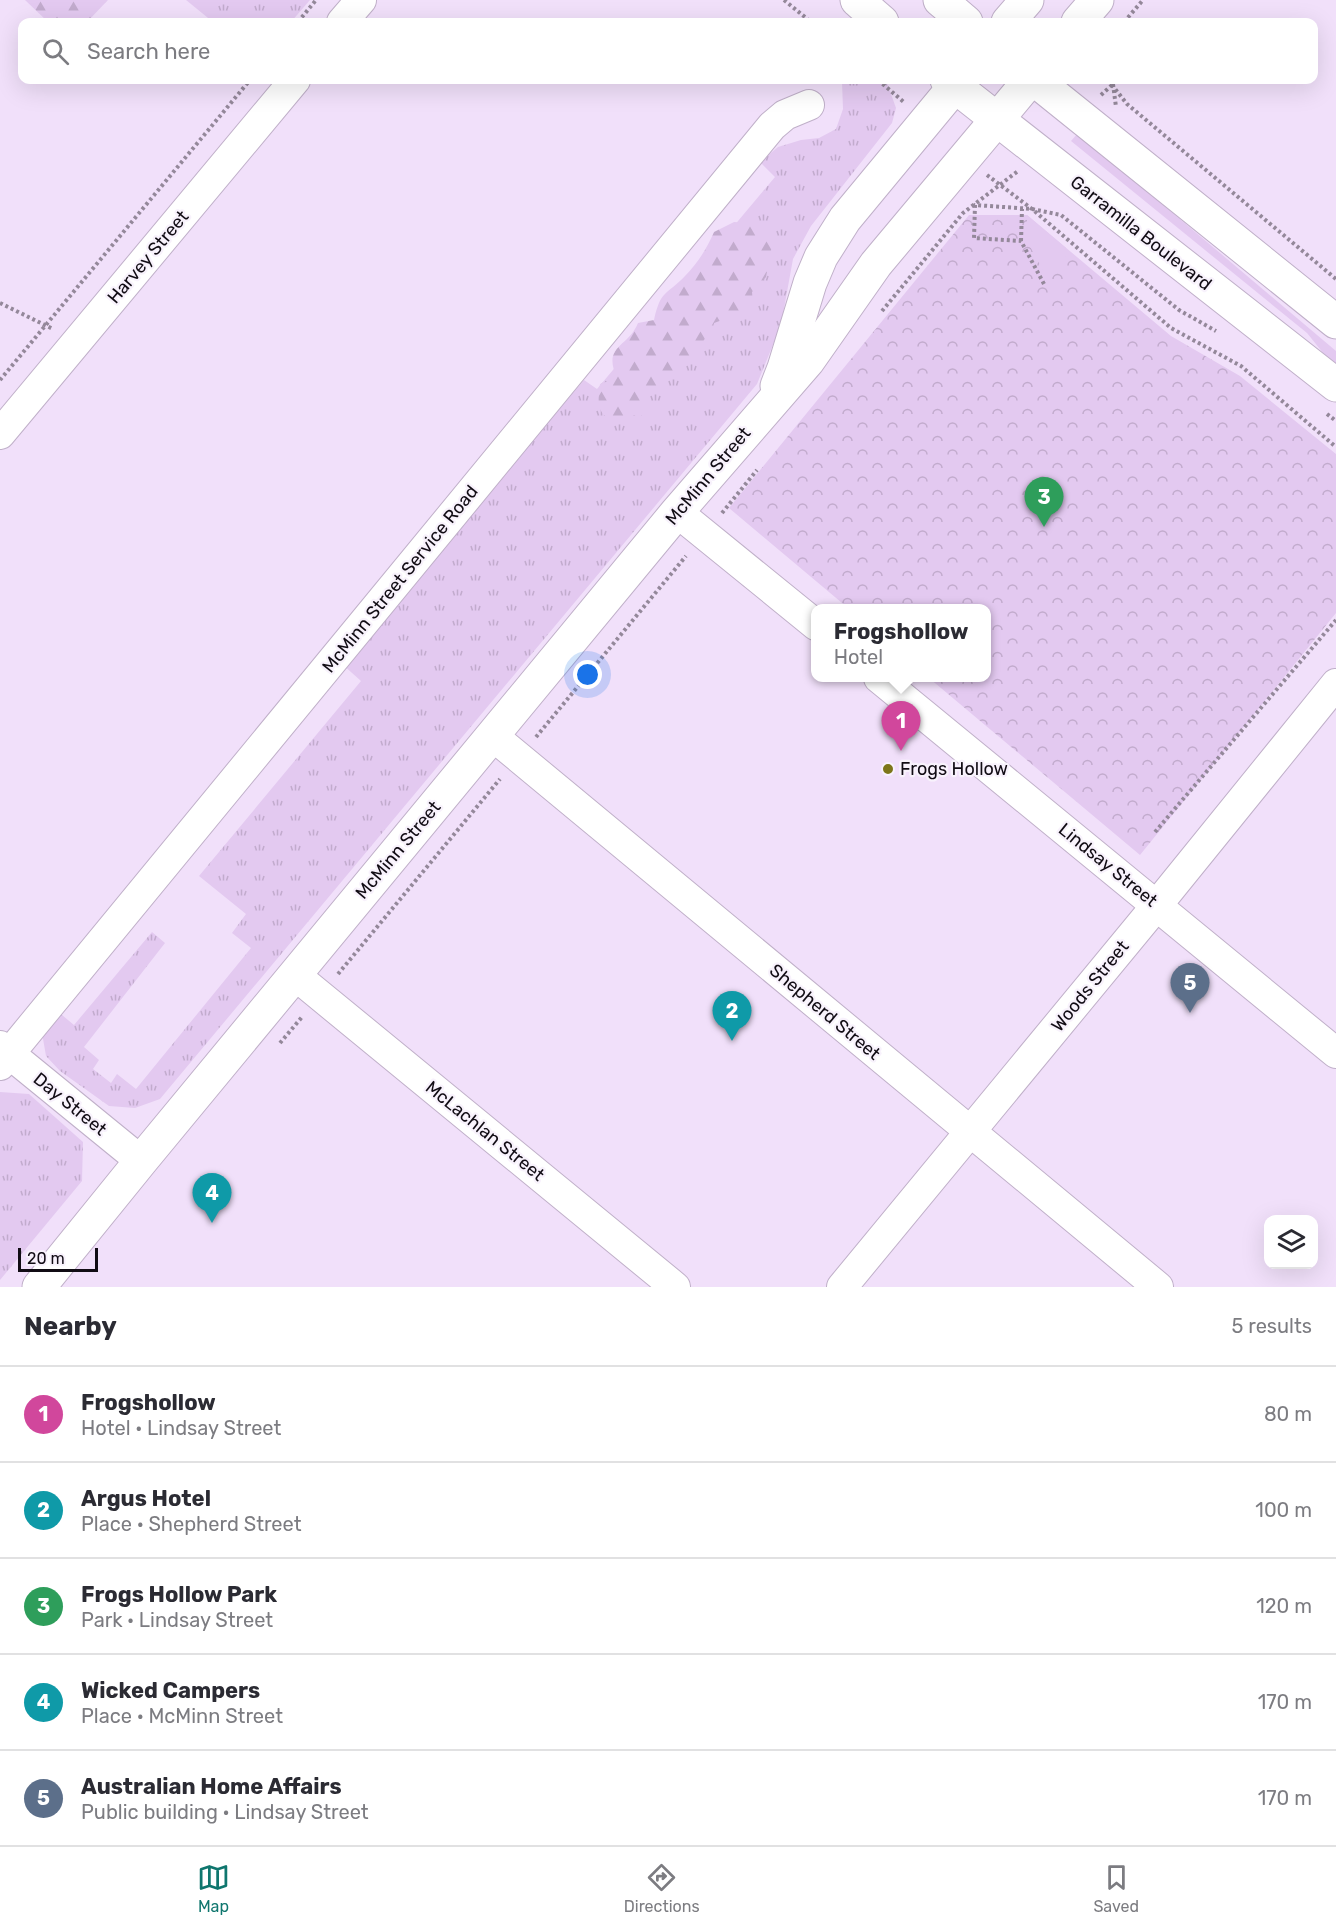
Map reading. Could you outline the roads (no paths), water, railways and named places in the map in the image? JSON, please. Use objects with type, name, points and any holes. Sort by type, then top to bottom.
[{"type":"street","points":[[345,18],[361,0]]},
{"type":"street","points":[[857,0],[877,18]]},
{"type":"street","points":[[940,0],[961,18]]},
{"type":"street","points":[[1011,18],[1027,0]]},
{"type":"street","points":[[1081,18],[1097,0]]},
{"type":"street","name":"Harvey Street","points":[[0,434],[292,84]]},
{"type":"street","name":"McMinn Street","points":[[759,415],[777,385],[810,283],[830,241],[952,84]]},
{"type":"street","name":"Garramilla Boulevard","points":[[956,84],[1327,396]]},
{"type":"street","name":"McMinn Street","points":[[39,1287],[677,512],[813,354],[876,264],[1027,84]]},
{"type":"street","points":[[1040,84],[1336,322]]},
{"type":"street","name":"McMinn Street Service Road","points":[[3,1055],[772,126],[785,115],[809,105]]},
{"type":"street","points":[[677,512],[811,621]]},
{"type":"street","name":"Lindsay Street","points":[[884,682],[1336,1053]]},
{"type":"street","name":"Woods Street","points":[[842,1287],[1336,684]]},
{"type":"street","name":"Shepherd Street","points":[[492,736],[1158,1287]]},
{"type":"street","name":"McLachlan Street","points":[[295,975],[675,1287]]},
{"type":"street","name":"Day Street","points":[[3,1055],[141,1161]]},
{"type":"place","name":"Frogs Hollow Park","points":[[1044,527]]},
{"type":"place","name":"Frogshollow","points":[[901,751]]},
{"type":"place","name":"Frogs Hollow","points":[[888,769]]},
{"type":"place","name":"Australian Home Affairs","points":[[1190,1013]]},
{"type":"place","name":"Argus Hotel","points":[[732,1041]]},
{"type":"place","name":"Wicked Campers","points":[[212,1223]]}]
